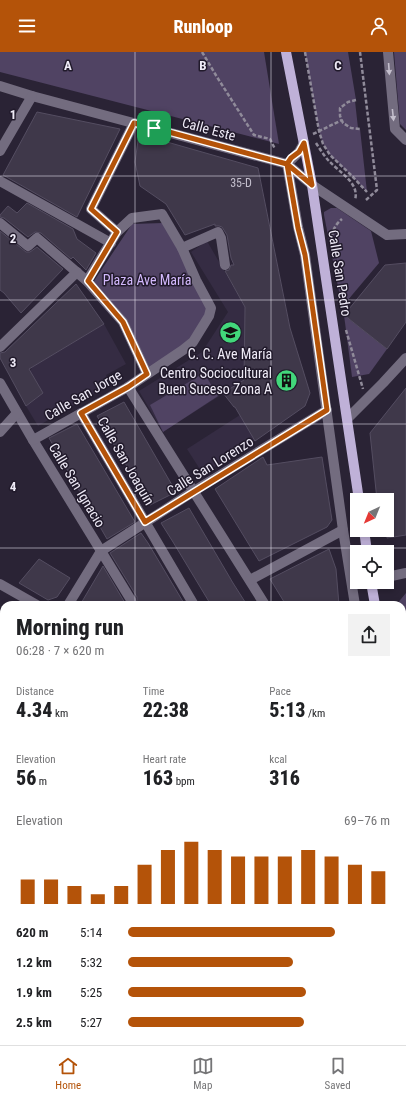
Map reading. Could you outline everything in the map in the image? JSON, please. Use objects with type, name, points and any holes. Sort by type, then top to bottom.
[{"type":"main road","name":"Calle San Pedro","points":[[286,52],[312,185],[358,493]]},
{"type":"main road","points":[[372,589],[374,601]]},
{"type":"street","points":[[388,52],[395,129],[406,140]]},
{"type":"street","name":"Calle Este","points":[[0,86],[32,96],[287,164],[312,185],[387,235],[406,234]]},
{"type":"street","points":[[0,151],[32,96]]},
{"type":"street","points":[[117,232],[91,209],[134,123]]},
{"type":"street","points":[[304,143],[299,152],[291,158],[287,164],[298,228],[305,255],[343,530],[354,601]]},
{"type":"street","points":[[0,181],[111,243]]},
{"type":"street","points":[[0,223],[28,246],[37,238],[88,281],[123,322],[147,374],[193,342],[209,316],[211,308],[196,280],[182,248],[162,214],[132,218],[117,232],[88,281]]},
{"type":"street","points":[[182,248],[218,232],[221,238],[226,265]]},
{"type":"street","points":[[0,347],[77,272]]},
{"type":"street","points":[[348,419],[406,358]]},
{"type":"street","name":"Calle San Jorge","points":[[33,440],[128,387],[147,374]]},
{"type":"street","name":"Calle San Ignacio","points":[[0,383],[33,440],[131,600]]},
{"type":"street","points":[[128,387],[263,601]]},
{"type":"street","name":"Calle San Lorenzo","points":[[70,601],[101,551],[194,491],[327,410]]},
{"type":"street","points":[[0,432],[17,413]]},
{"type":"street","name":"Calle San Joaquín","points":[[81,413],[192,601]]},
{"type":"street","points":[[250,580],[343,530]]},
{"type":"street","points":[[394,576],[406,573]]},
{"type":"street","points":[[0,584],[30,601]]},
{"type":"path","points":[[202,52],[254,135],[270,139],[276,152]]},
{"type":"path","points":[[305,52],[319,131],[323,144],[330,155],[351,174],[367,192]]},
{"type":"path","points":[[360,52],[377,190],[366,200]]},
{"type":"path","points":[[356,100],[348,102],[340,108],[340,116],[343,123],[351,128],[360,129]]},
{"type":"path","points":[[312,134],[342,120]]},
{"type":"path","points":[[311,127],[315,141],[328,160],[351,181],[356,192],[354,204],[346,216],[336,224],[333,230],[332,239]]},
{"type":"path","points":[[346,327],[363,388],[364,403]]},
{"type":"shaded area","name":"C. C. Ave María","points":[[207,241],[245,307],[244,373],[252,375],[163,432],[139,391],[202,352],[228,312],[191,252]]},
{"type":"shaded area","points":[[104,324],[126,364],[106,375],[110,384],[38,426],[26,406],[43,393],[30,372],[32,367]]},
{"type":"shaded area","points":[[240,415],[255,441],[203,474],[187,449]]},
{"type":"green space","points":[[0,52],[264,52],[279,144],[0,72]]},
{"type":"green space","points":[[305,52],[348,52],[356,100],[358,128],[360,129],[367,192],[330,155],[323,144],[319,131]]},
{"type":"green space","points":[[394,52],[406,52],[406,130],[400,124]]},
{"type":"green space","points":[[331,208],[337,208],[371,231],[379,263],[342,307],[324,215],[324,212]]},
{"type":"green space","name":"Plaza Ave María","points":[[163,223],[181,254],[208,312],[188,344],[148,372],[128,321],[92,284],[132,224]]},
{"type":"green space","points":[[344,315],[387,349],[369,374],[352,377]]},
{"type":"green space","points":[[204,373],[218,396],[163,432],[150,405]]},
{"type":"green space","points":[[406,593],[406,601],[399,601]]},
{"type":"building","points":[[37,112],[120,129],[77,217],[3,175]]},
{"type":"building","points":[[139,134],[258,168],[290,328],[310,393],[305,406],[255,441],[235,407],[223,393],[244,380],[245,307],[225,271],[229,270],[231,265],[234,265],[231,258],[227,235],[222,227],[215,226],[215,224],[185,235],[166,204],[140,186],[135,162]]},
{"type":"building","points":[[27,203],[73,229],[77,239],[96,253],[86,270],[73,257],[71,259],[41,233],[35,232],[28,237],[4,218],[0,217],[8,206],[17,213]]},
{"type":"building","points":[[0,231],[26,252],[30,252],[37,247],[63,269],[21,313],[0,290]]},
{"type":"building","points":[[406,263],[406,322],[387,349],[344,315],[385,265]]},
{"type":"building","points":[[76,284],[104,324],[29,369],[43,393],[26,406],[0,358],[0,353],[5,352]]},
{"type":"building","points":[[406,388],[406,535],[394,537],[394,493],[376,493],[370,433]]},
{"type":"building","points":[[124,402],[176,492],[150,505],[97,416]]},
{"type":"building","points":[[77,424],[135,522],[107,539],[49,438]]},
{"type":"building","points":[[263,457],[267,465],[322,457],[332,520],[327,527],[259,561],[215,489]]},
{"type":"building","points":[[189,508],[244,601],[209,601],[161,523]]},
{"type":"building","points":[[141,533],[183,601],[137,601],[137,597],[110,553]]},
{"type":"building","points":[[329,549],[336,569],[339,601],[284,601],[270,579]]},
{"type":"building","points":[[39,559],[70,578],[57,597],[48,600],[19,583]]},
{"type":"building","points":[[103,566],[124,601],[82,601]]},
{"type":"place","name":"C. C. Ave María","points":[[230,332]]},
{"type":"place","name":"Centro Sociocultural Buen Suceso Zona A","points":[[287,381]]},
{"type":"route","points":[[154,128],[134,123],[91,209],[117,232],[88,281],[123,322],[147,374],[128,387],[81,413],[145,522],[327,410],[305,255],[298,228],[287,164],[312,185],[304,143],[299,152],[291,158],[287,164],[154,128]]}]
